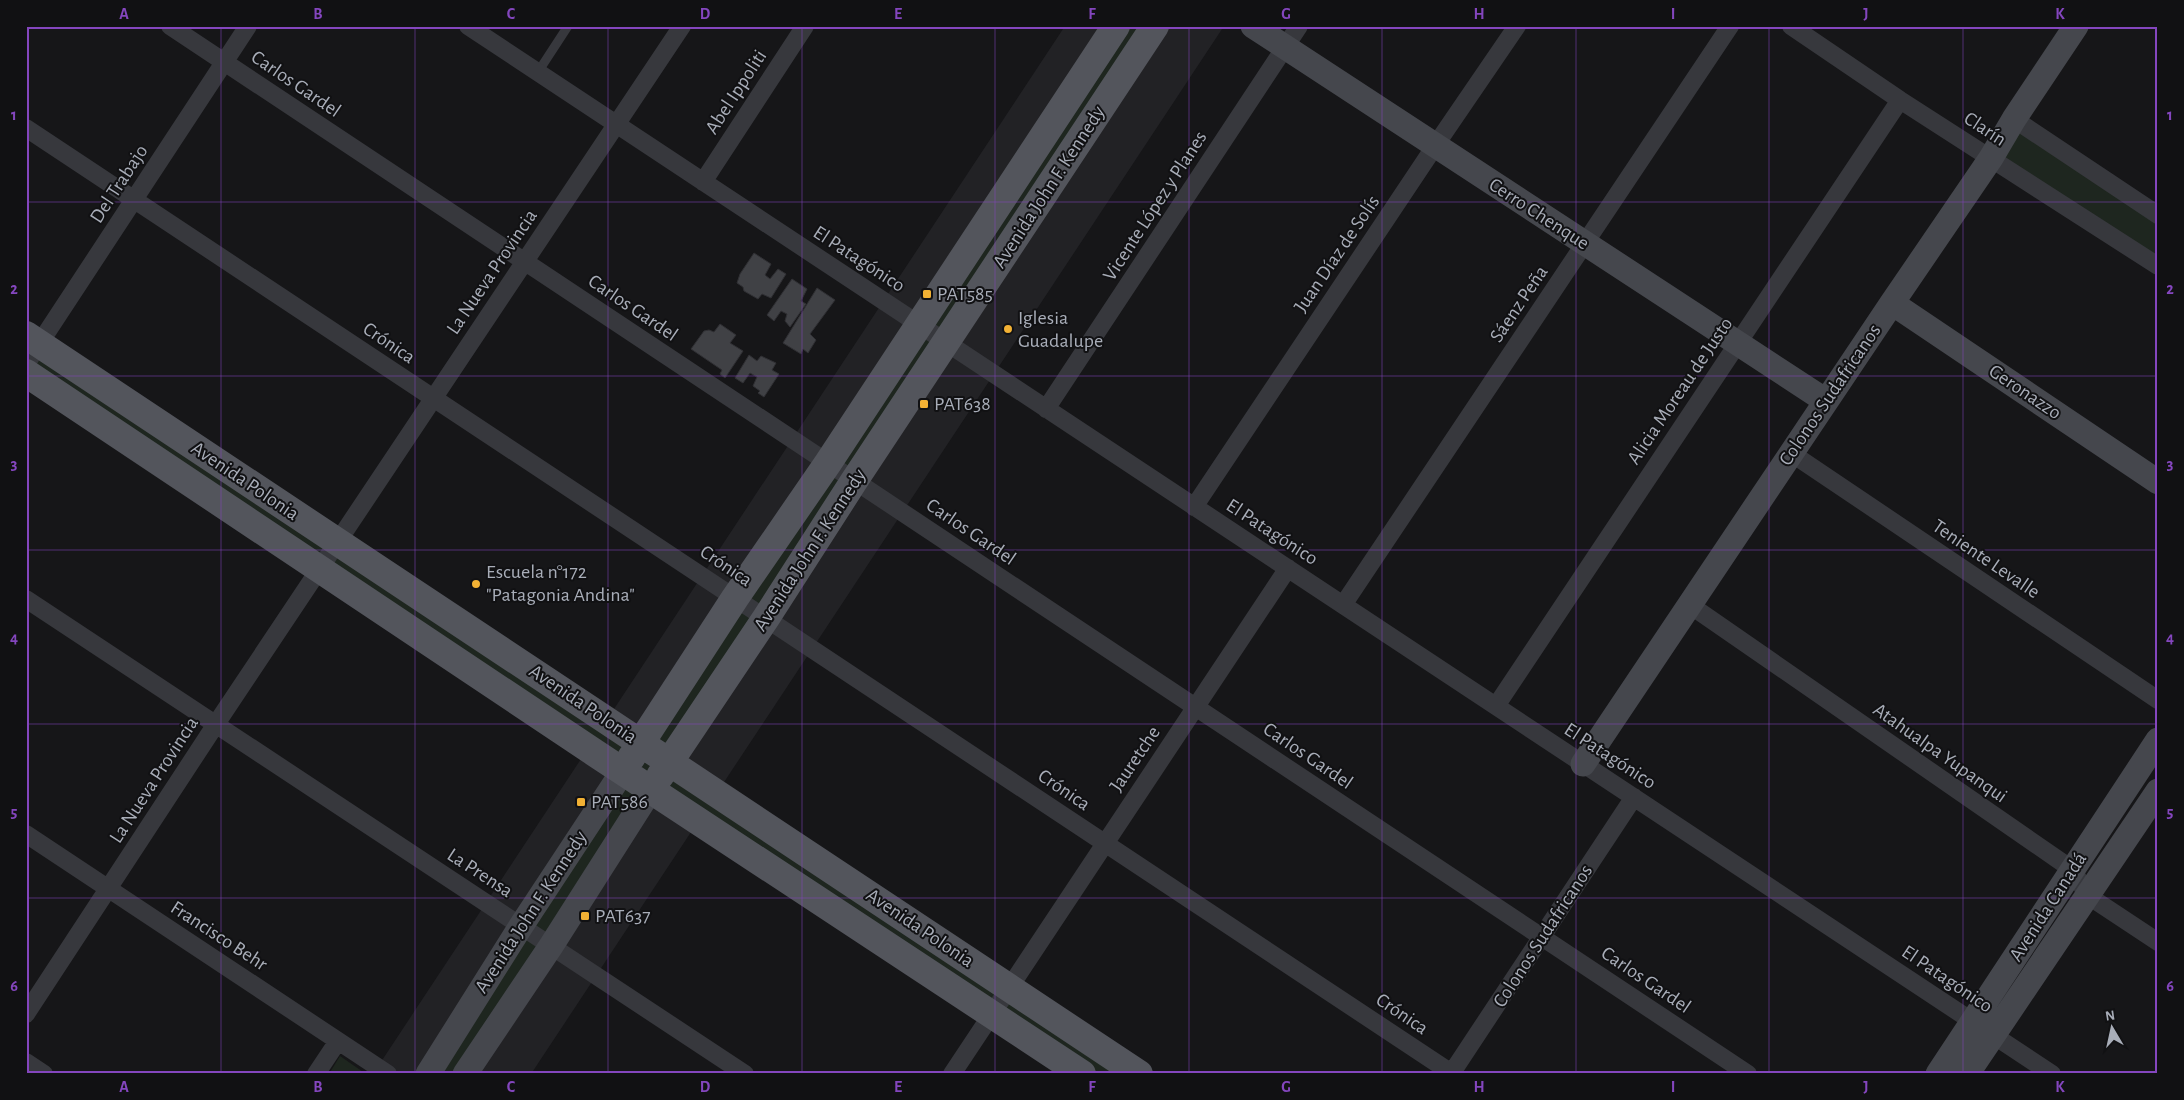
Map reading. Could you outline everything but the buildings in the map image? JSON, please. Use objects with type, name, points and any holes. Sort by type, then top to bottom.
[{"type":"main road","name":"Avenida John F. Kennedy","points":[[623,771],[735,598],[828,463],[1116,26]]},
{"type":"main road","name":"Avenida John F. Kennedy","points":[[651,790],[1155,26]]},
{"type":"main road","name":"Avenida Polonia","points":[[31,347],[337,542],[1139,1074]]},
{"type":"main road","name":"Avenida Polonia","points":[[26,373],[651,790],[1082,1074]]},
{"type":"street","name":"Carlos Gardel","points":[[170,26],[1748,1074]]},
{"type":"street","name":"Del Trabajo","points":[[31,347],[134,199],[248,26]]},
{"type":"street","name":"El Patagónico","points":[[468,26],[2052,1074]]},
{"type":"street","name":"La Nueva Provincia","points":[[26,1014],[216,724],[682,26]]},
{"type":"street","name":"Abel Ippoliti","points":[[703,182],[805,26]]},
{"type":"street","name":"Cerro Chenque","points":[[1253,26],[1826,401]]},
{"type":"street","name":"Vicente López y Planes","points":[[1046,409],[1299,26]]},
{"type":"street","name":"Juan Díaz de Solís","points":[[1194,507],[1435,146],[1518,26]]},
{"type":"street","name":"Sáenz Peña","points":[[1343,605],[1730,26]]},
{"type":"street","name":"Clarín","points":[[1790,26],[1900,100],[2158,266]]},
{"type":"street","name":"Colonos Sudafricanos","points":[[1583,764],[1991,158],[2014,119],[2076,26]]},
{"type":"street","name":"Alicia Moreau de Justo","points":[[1496,706],[1900,100]]},
{"type":"street","name":"Clarín","points":[[2014,119],[2158,215]]},
{"type":"street","name":"Crónica","points":[[26,128],[1452,1073]]},
{"type":"street","name":"Geronazzo","points":[[1892,303],[2158,482]]},
{"type":"street","name":"Teniente Levalle","points":[[1791,453],[2158,700]]},
{"type":"street","name":"Jauretche","points":[[952,1074],[1288,568]]},
{"type":"street","name":"La Prensa","points":[[26,599],[745,1074]]},
{"type":"street","name":"Atahualpa Yupanqui","points":[[1690,605],[2072,870],[2087,895],[2158,942]]},
{"type":"street","name":"Avenida Canadá","points":[[1938,1074],[2157,742]]},
{"type":"street","name":"Avenida John F. Kennedy","points":[[428,1074],[521,926],[623,771]]},
{"type":"street","name":"Avenida John F. Kennedy","points":[[465,1074],[551,946],[651,790]]},
{"type":"street","name":"Avenida Canadá","points":[[1967,1074],[2158,791]]},
{"type":"street","name":"Colonos Sudafricanos","points":[[1452,1073],[1634,798]]},
{"type":"street","name":"Francisco Behr","points":[[26,834],[388,1074]]},
{"type":"street","points":[[316,1074],[338,1041]]},
{"type":"street","points":[[26,1062],[44,1074]]},
{"type":"lane","points":[[538,72],[568,26]]},
{"type":"shaded area","points":[[1065,26],[1224,26],[531,1074],[373,1074]]},
{"type":"shaded area","points":[[1116,26],[1155,26],[669,761],[1139,1074],[1082,1074],[651,790],[465,1074],[428,1074],[623,771],[26,373],[26,335],[641,743]]},
{"type":"shaded area","points":[[2014,119],[2158,215],[2158,266],[1991,158]]},
{"type":"shaded area","points":[[340,1056],[366,1074],[329,1074]]},
{"type":"place","name":"PAT585","points":[[927,294]]},
{"type":"place","name":"Iglesia Guadalupe","points":[[1008,329]]},
{"type":"place","name":"PAT638","points":[[924,404]]},
{"type":"place","name":"Escuela n°172 \"Patagonia Andina\"","points":[[476,584]]},
{"type":"place","name":"PAT586","points":[[581,802]]},
{"type":"place","name":"PAT637","points":[[585,916]]}]
